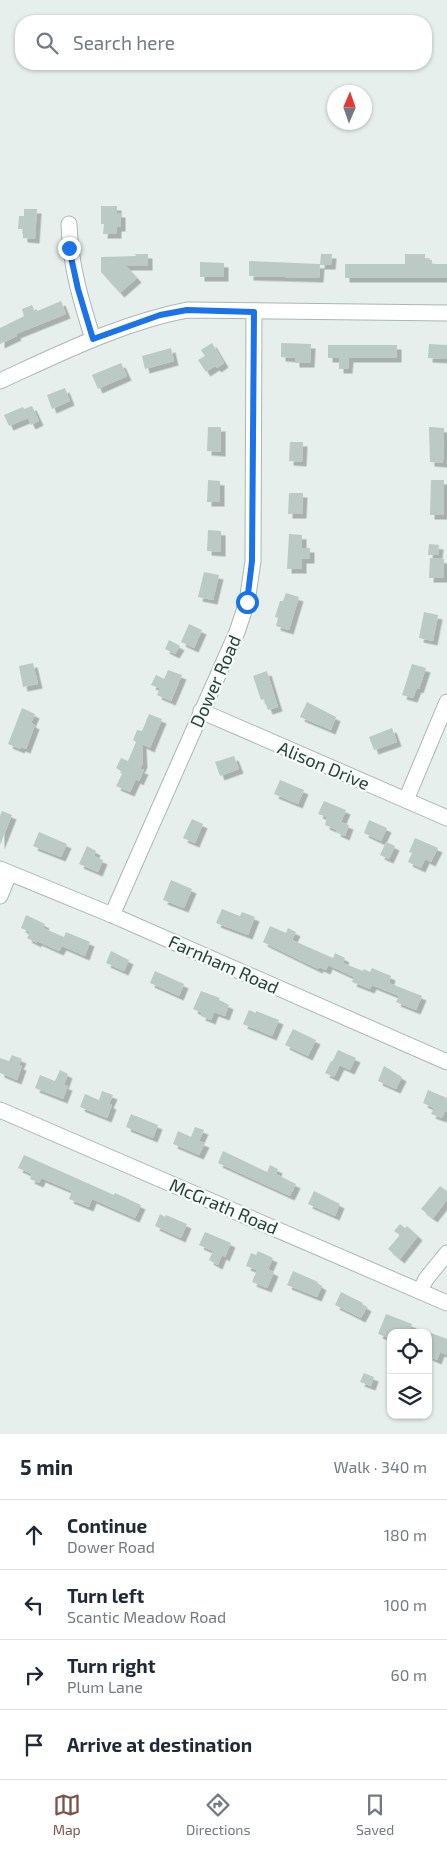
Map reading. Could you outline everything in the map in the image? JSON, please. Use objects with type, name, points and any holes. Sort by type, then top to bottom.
[{"type":"street","points":[[69,224],[69,248],[78,289],[93,339]]},
{"type":"street","points":[[0,381],[93,339],[160,315],[187,310],[447,313]]},
{"type":"street","name":"Dower Road","points":[[112,915],[237,632],[247,602],[252,561],[254,312]]},
{"type":"street","points":[[406,800],[447,702]]},
{"type":"street","name":"Alison Drive","points":[[201,712],[447,818]]},
{"type":"street","points":[[0,896],[5,872]]},
{"type":"street","name":"Farnham Road","points":[[5,872],[112,915],[447,1062]]},
{"type":"street","name":"McGrath Road","points":[[0,1110],[447,1303]]},
{"type":"street","points":[[420,1291],[426,1279],[447,1253]]},
{"type":"building","points":[[101,206],[117,206],[117,213],[121,213],[121,227],[117,227],[117,234],[103,234],[104,224],[101,224]]},
{"type":"building","points":[[24,209],[37,209],[35,239],[23,238],[23,229],[18,229],[19,216],[24,216]]},
{"type":"building","points":[[135,254],[148,254],[148,266],[126,266],[137,278],[120,293],[101,272],[101,257],[136,256]]},
{"type":"building","points":[[321,254],[332,254],[331,265],[320,265]]},
{"type":"building","points":[[405,254],[425,254],[425,259],[432,260],[432,264],[447,264],[447,278],[345,278],[345,264],[405,264]]},
{"type":"building","points":[[249,261],[320,264],[319,278],[249,276]]},
{"type":"building","points":[[200,262],[224,263],[224,277],[200,277]]},
{"type":"building","points":[[61,301],[66,314],[16,334],[17,336],[0,344],[0,328],[24,316],[22,309],[32,305],[35,312]]},
{"type":"building","points":[[212,343],[224,363],[206,372],[198,360],[205,356],[201,350]]},
{"type":"building","points":[[281,343],[311,344],[310,363],[295,363],[295,358],[281,357]]},
{"type":"building","points":[[429,344],[447,345],[447,359],[428,358]]},
{"type":"building","points":[[328,345],[397,345],[397,358],[349,358],[348,369],[339,369],[339,358],[328,358]]},
{"type":"building","points":[[171,348],[174,361],[145,369],[142,356]]},
{"type":"building","points":[[121,363],[127,376],[98,389],[92,375]]},
{"type":"building","points":[[65,388],[70,401],[52,409],[47,395]]},
{"type":"building","points":[[32,406],[39,421],[31,425],[28,418],[9,426],[4,415],[23,407],[24,409]]},
{"type":"building","points":[[208,427],[221,427],[221,452],[207,451]]},
{"type":"building","points":[[429,427],[444,428],[443,463],[430,462]]},
{"type":"building","points":[[290,442],[303,442],[302,462],[289,461]]},
{"type":"building","points":[[208,480],[220,481],[220,502],[207,502]]},
{"type":"building","points":[[431,480],[444,480],[444,515],[430,515]]},
{"type":"building","points":[[289,493],[303,493],[302,514],[288,514]]},
{"type":"building","points":[[208,530],[221,531],[221,552],[207,551]]},
{"type":"building","points":[[289,534],[302,535],[302,548],[310,548],[310,559],[302,559],[302,569],[287,569]]},
{"type":"building","points":[[429,544],[439,545],[438,555],[428,555]]},
{"type":"building","points":[[430,558],[444,559],[443,578],[429,578]]},
{"type":"building","points":[[204,572],[219,575],[213,600],[198,597]]},
{"type":"building","points":[[286,593],[299,597],[289,630],[276,626],[278,618],[275,617],[280,601],[283,601]]},
{"type":"building","points":[[424,612],[438,615],[433,641],[419,638]]},
{"type":"building","points":[[189,624],[202,630],[194,648],[181,642]]},
{"type":"building","points":[[169,640],[180,646],[175,654],[165,649]]},
{"type":"building","points":[[33,663],[38,684],[23,687],[19,666]]},
{"type":"building","points":[[412,664],[426,668],[419,689],[417,688],[413,698],[402,695]]},
{"type":"building","points":[[168,670],[182,675],[171,701],[157,695],[160,688],[151,685],[156,675],[164,679]]},
{"type":"building","points":[[267,671],[278,707],[268,710],[264,699],[261,700],[253,676]]},
{"type":"building","points":[[307,702],[336,717],[331,730],[300,717]]},
{"type":"building","points":[[22,708],[35,714],[31,723],[35,725],[26,749],[21,747],[20,749],[8,744]]},
{"type":"building","points":[[149,714],[162,719],[150,748],[142,744],[143,763],[140,769],[144,770],[139,781],[136,779],[130,792],[116,786],[123,772],[116,768],[121,758],[128,761],[136,742],[133,740],[137,730],[142,731]]},
{"type":"building","points":[[392,728],[397,742],[374,750],[369,737]]},
{"type":"building","points":[[234,756],[239,769],[220,776],[215,762]]},
{"type":"building","points":[[280,780],[304,790],[298,804],[274,794]]},
{"type":"building","points":[[324,801],[346,810],[341,822],[349,825],[345,836],[325,825],[327,817],[318,814]]},
{"type":"building","points":[[2,811],[12,815],[0,845],[0,816]]},
{"type":"building","points":[[192,819],[203,824],[195,843],[183,838]]},
{"type":"building","points":[[369,820],[387,828],[381,841],[364,833]]},
{"type":"building","points":[[39,832],[67,844],[61,857],[33,846]]},
{"type":"building","points":[[415,838],[438,848],[431,862],[425,859],[421,868],[408,862],[412,853],[409,852]]},
{"type":"building","points":[[386,842],[395,846],[389,859],[380,855]]},
{"type":"building","points":[[87,846],[96,851],[94,856],[103,860],[98,872],[79,864]]},
{"type":"building","points":[[171,880],[192,889],[184,908],[163,900]]},
{"type":"building","points":[[222,909],[240,916],[242,912],[255,917],[248,935],[216,923]]},
{"type":"building","points":[[26,915],[45,924],[43,928],[64,937],[66,932],[90,942],[85,956],[62,946],[59,951],[27,938],[30,932],[21,928]]},
{"type":"building","points":[[270,926],[286,933],[288,928],[296,932],[292,940],[333,958],[335,953],[345,958],[343,963],[363,971],[364,969],[370,972],[372,968],[391,976],[389,983],[422,996],[416,1010],[396,1002],[399,996],[372,985],[370,989],[352,982],[354,977],[328,965],[326,970],[319,967],[318,969],[263,942]]},
{"type":"building","points":[[111,951],[129,960],[124,971],[106,963]]},
{"type":"building","points":[[155,971],[184,984],[179,996],[150,983]]},
{"type":"building","points":[[201,991],[220,998],[219,1000],[229,1005],[225,1016],[214,1012],[211,1020],[201,1016],[202,1013],[193,1009]]},
{"type":"building","points":[[249,1010],[279,1020],[272,1036],[243,1024]]},
{"type":"building","points":[[293,1029],[316,1040],[308,1056],[285,1045]]},
{"type":"building","points":[[338,1050],[356,1058],[350,1070],[332,1062]]},
{"type":"building","points":[[12,1055],[22,1059],[19,1065],[22,1066],[17,1080],[0,1073],[0,1058],[9,1061]]},
{"type":"building","points":[[331,1061],[340,1065],[334,1077],[325,1073]]},
{"type":"building","points":[[384,1066],[402,1077],[396,1089],[378,1081]]},
{"type":"building","points":[[60,1070],[68,1074],[64,1085],[68,1086],[63,1099],[35,1088],[40,1075],[55,1081]]},
{"type":"building","points":[[428,1090],[447,1098],[447,1112],[445,1111],[442,1118],[431,1114],[434,1108],[423,1103]]},
{"type":"building","points":[[102,1091],[113,1095],[109,1104],[112,1105],[107,1118],[80,1107],[85,1094],[99,1100]]},
{"type":"building","points":[[131,1114],[158,1125],[153,1138],[126,1127]]},
{"type":"building","points":[[195,1127],[204,1130],[199,1141],[205,1143],[199,1155],[173,1144],[178,1131],[191,1137]]},
{"type":"building","points":[[223,1151],[267,1172],[270,1165],[278,1169],[276,1174],[296,1184],[290,1196],[218,1163]]},
{"type":"building","points":[[24,1155],[141,1205],[135,1218],[92,1199],[89,1207],[69,1199],[72,1191],[41,1178],[39,1183],[30,1179],[32,1174],[18,1168]]},
{"type":"building","points":[[440,1186],[447,1191],[447,1200],[433,1218],[421,1209]]},
{"type":"building","points":[[314,1191],[340,1204],[335,1216],[308,1204]]},
{"type":"building","points":[[160,1214],[187,1224],[181,1238],[155,1226]]},
{"type":"building","points":[[400,1224],[405,1228],[407,1226],[418,1236],[400,1259],[388,1249],[400,1235],[394,1231]]},
{"type":"building","points":[[205,1232],[231,1243],[225,1257],[222,1255],[218,1265],[209,1260],[213,1251],[199,1245]]},
{"type":"building","points":[[258,1251],[273,1258],[268,1269],[274,1272],[267,1288],[252,1282],[257,1270],[246,1266],[251,1253],[256,1255]]},
{"type":"building","points":[[293,1271],[318,1282],[322,1286],[317,1297],[287,1285]]},
{"type":"building","points":[[341,1292],[367,1307],[361,1318],[335,1305]]},
{"type":"building","points":[[386,1314],[412,1324],[410,1329],[387,1329],[387,1337],[378,1334]]},
{"type":"building","points":[[432,1333],[447,1339],[447,1355],[440,1352],[437,1360],[432,1358]]},
{"type":"building","points":[[364,1373],[374,1377],[371,1386],[360,1382]]},
{"type":"route","points":[[69,248],[78,289],[93,339],[160,315],[187,310],[254,312],[252,561],[247,602]]}]
